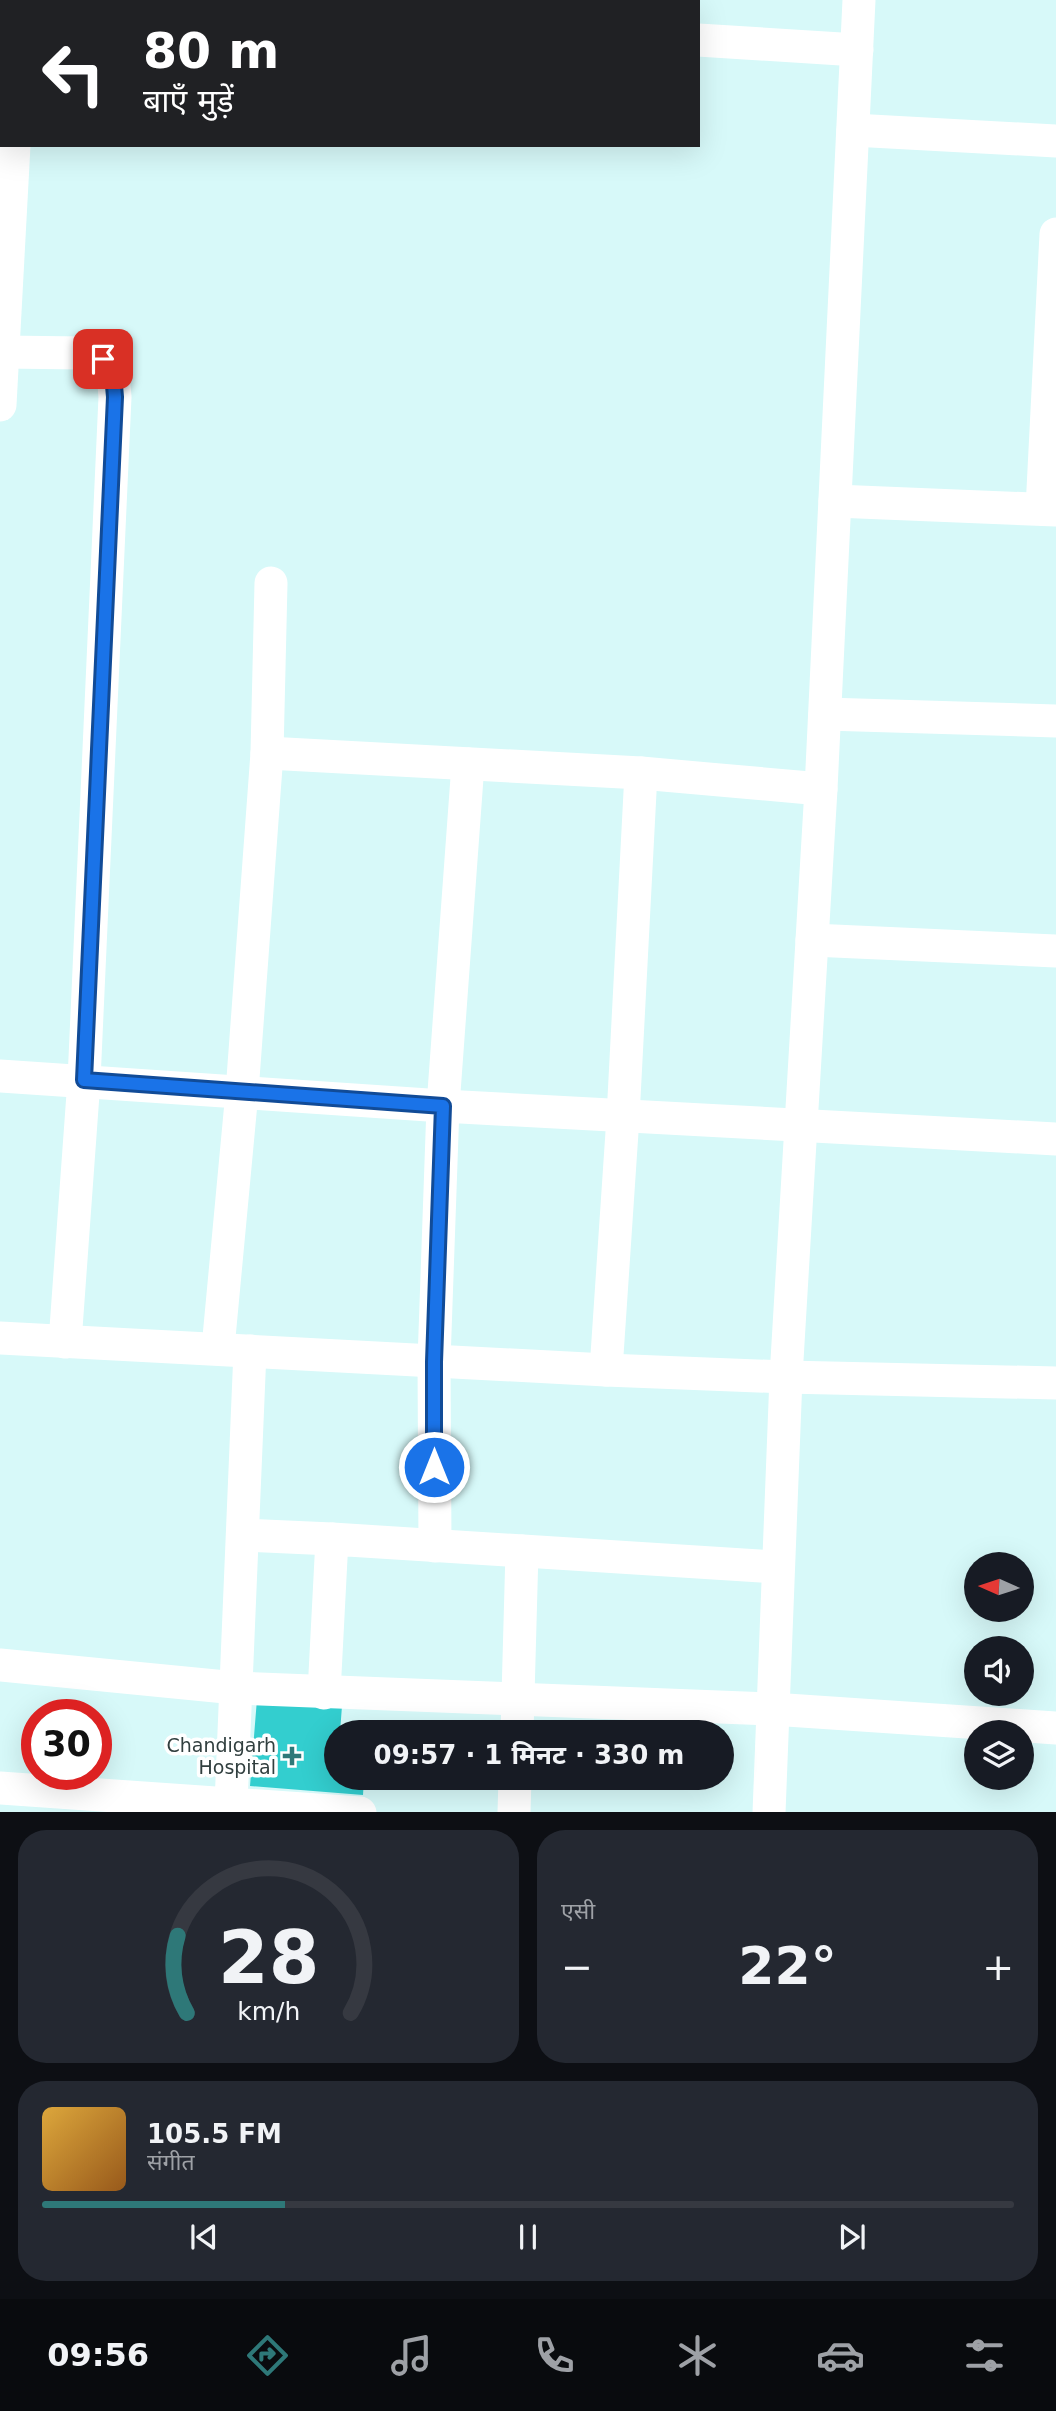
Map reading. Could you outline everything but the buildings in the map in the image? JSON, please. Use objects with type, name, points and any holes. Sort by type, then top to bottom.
[{"type":"street","points":[[769,1812],[786,1377],[825,714],[859,0]]},
{"type":"street","points":[[700,40],[857,50]]},
{"type":"street","points":[[853,130],[1056,141]]},
{"type":"street","points":[[0,405],[15,147]]},
{"type":"street","points":[[835,501],[1049,510],[1056,234]]},
{"type":"street","points":[[3,352],[83,353],[103,359],[113,374],[115,397],[84,1080],[65,1342]]},
{"type":"street","points":[[231,1804],[243,1535],[234,1349],[242,1092],[267,753],[271,583]]},
{"type":"street","points":[[825,714],[1056,721]]},
{"type":"street","points":[[267,753],[641,774],[821,789]]},
{"type":"street","points":[[435,1546],[434,1362],[443,1106],[468,764]]},
{"type":"street","points":[[606,1370],[623,1117],[641,774]]},
{"type":"street","points":[[812,940],[1056,951]]},
{"type":"street","points":[[0,1076],[623,1117],[1056,1139]]},
{"type":"street","points":[[0,1338],[606,1370],[1056,1383]]},
{"type":"street","points":[[243,1535],[777,1567]]},
{"type":"street","points":[[324,1693],[332,1539]]},
{"type":"street","points":[[517,1720],[522,1550]]},
{"type":"street","points":[[0,1665],[236,1688],[772,1709],[1056,1728]]},
{"type":"street","points":[[0,1788],[360,1812]]},
{"type":"street","points":[[514,1812],[515,1790]]},
{"type":"place","name":"Chandigarh Hospital","points":[[292,1756]]},
{"type":"route","points":[[103,359],[113,374],[115,397],[84,1080],[443,1106],[434,1362],[434,1467]]}]
